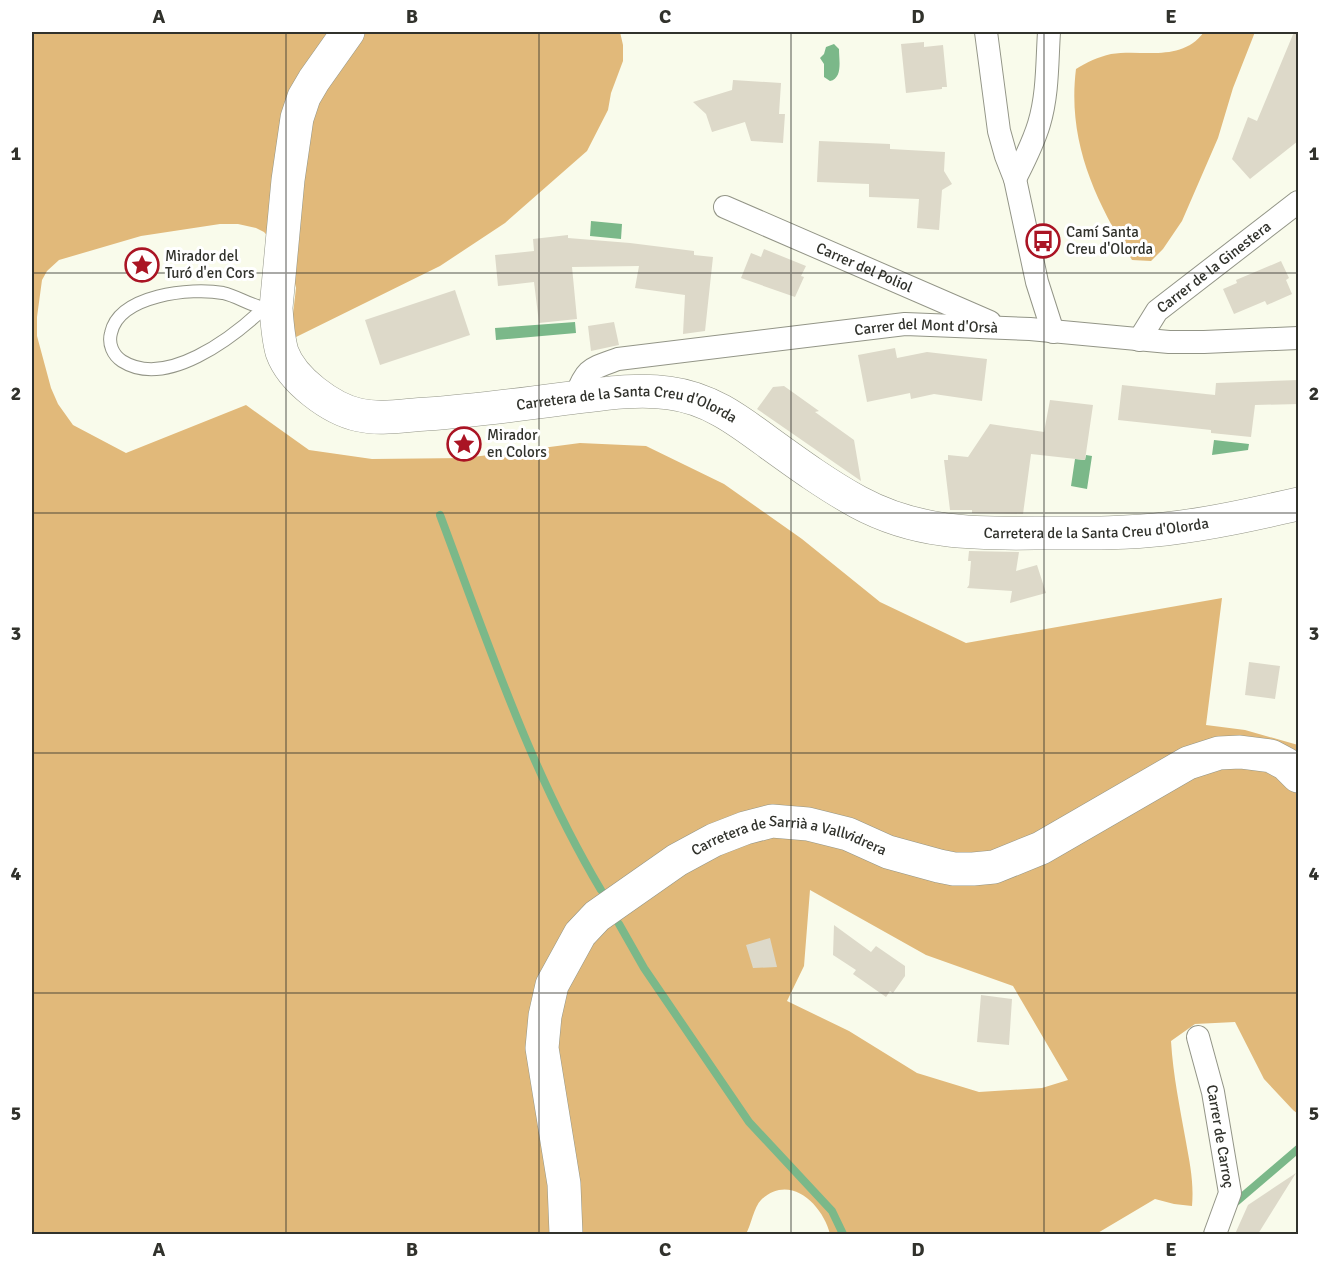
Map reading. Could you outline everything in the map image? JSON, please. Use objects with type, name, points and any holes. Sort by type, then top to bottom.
[{"type":"main road","name":"Carretera de la Santa Creu d'Olorda","points":[[348,32],[314,80],[304,97],[297,118],[270,308],[283,354],[295,374],[318,395],[338,407],[359,415],[384,417],[473,411],[630,391],[669,393],[698,399],[725,411],[831,487],[862,505],[901,520],[939,530],[976,534],[1123,532],[1167,529],[1299,504]]},
{"type":"main road","name":"Carretera de Sarrià a Vallvidrera","points":[[566,1234],[564,1184],[542,1048],[545,1016],[552,985],[580,934],[597,916],[677,860],[714,840],[772,821],[808,824],[848,834],[888,852],[946,868],[994,867],[1041,848],[1188,763],[1219,753],[1240,752],[1271,756],[1286,764],[1299,776]]},
{"type":"street","points":[[986,32],[999,131],[1015,179],[1037,282],[1053,332]]},
{"type":"street","points":[[1015,179],[1032,146],[1039,124],[1044,101],[1049,32]]},
{"type":"street","name":"Carrer de la Ginestera","points":[[1139,340],[1157,311],[1299,202]]},
{"type":"street","name":"Carrer del Poliol","points":[[725,207],[1004,328]]},
{"type":"street","name":"Carrer del Mont d'Orsà","points":[[575,398],[582,380],[590,369],[618,359],[643,354],[905,324],[1004,328],[1139,340],[1204,342],[1299,338]]},
{"type":"street","name":"Carrer de Carroç","points":[[1198,1037],[1213,1092],[1230,1193],[1215,1234]]},
{"type":"lane","points":[[203,290],[226,294],[270,308],[217,347],[163,368],[147,370],[133,366],[120,360],[112,351],[110,338],[112,326],[121,314],[136,304],[157,297],[203,290]]},
{"type":"shaded area","points":[[32,32],[620,32],[623,45],[623,61],[611,93],[608,110],[587,151],[505,223],[440,266],[290,340],[296,288],[290,261],[264,232],[256,228],[238,224],[220,224],[141,236],[59,260],[47,271],[42,280],[37,336],[51,388],[58,404],[73,425],[126,453],[246,405],[309,450],[372,459],[465,458],[580,443],[646,446],[724,484],[802,539],[880,602],[966,643],[1222,598],[1206,725],[1245,730],[1298,745],[1298,1114],[1264,1079],[1235,1022],[1195,1024],[1171,1041],[1191,1174],[1192,1206],[1155,1199],[1096,1234],[830,1234],[813,1203],[794,1191],[783,1189],[772,1192],[761,1200],[746,1234],[32,1234]],"holes":[[[810,890],[926,955],[1013,986],[1068,1080],[1042,1088],[979,1092],[917,1073],[849,1031],[787,1001],[804,966]]]},
{"type":"shaded area","points":[[1204,32],[1255,32],[1233,88],[1218,138],[1182,221],[1163,249],[1151,261],[1132,260],[1106,215],[1087,169],[1076,121],[1074,95],[1076,69],[1111,54],[1161,53],[1184,48],[1195,42]]},
{"type":"shaded area","points":[[834,44],[839,49],[839,72],[830,81],[824,77],[824,64],[820,58],[826,47]]},
{"type":"shaded area","points":[[591,221],[622,224],[621,239],[590,236]]},
{"type":"shaded area","points":[[575,322],[576,333],[496,340],[495,328]]},
{"type":"shaded area","points":[[1214,440],[1249,444],[1248,450],[1212,455]]},
{"type":"shaded area","points":[[1086,455],[1092,456],[1087,489],[1071,486],[1075,459],[1085,460]]},
{"type":"building","points":[[1294,32],[1299,32],[1298,141],[1250,179],[1232,159],[1248,117],[1257,121]]},
{"type":"building","points":[[924,42],[924,47],[943,45],[947,87],[906,93],[901,44]]},
{"type":"building","points":[[733,80],[781,83],[779,114],[785,114],[783,143],[751,141],[745,122],[712,132],[706,114],[693,102],[732,90]]},
{"type":"building","points":[[819,141],[890,144],[890,149],[945,152],[944,171],[952,184],[942,190],[939,230],[917,228],[919,199],[869,197],[869,184],[817,182]]},
{"type":"building","points":[[568,235],[568,238],[694,251],[694,255],[713,257],[705,331],[683,334],[685,295],[635,288],[639,266],[572,267],[577,319],[539,323],[534,282],[498,286],[495,255],[534,251],[533,239]]},
{"type":"building","points":[[764,249],[806,266],[795,297],[741,278],[751,253],[761,257]]},
{"type":"building","points":[[1281,261],[1289,278],[1286,280],[1292,294],[1267,305],[1265,301],[1234,314],[1223,289],[1237,283],[1236,280]]},
{"type":"building","points":[[455,290],[470,335],[380,365],[365,320]]},
{"type":"building","points":[[614,322],[619,345],[591,351],[588,326]]},
{"type":"building","points":[[895,348],[897,358],[927,352],[987,359],[982,401],[934,394],[911,399],[910,393],[867,402],[858,355]]},
{"type":"building","points":[[1299,380],[1299,404],[1255,405],[1251,437],[1211,433],[1211,430],[1118,420],[1122,385],[1215,395],[1216,383]]},
{"type":"building","points":[[784,386],[854,440],[861,481],[757,409],[773,387]]},
{"type":"building","points":[[1050,400],[1093,405],[1085,460],[1031,454],[1023,514],[950,510],[944,460],[948,460],[948,455],[968,457],[990,424],[1044,432]]},
{"type":"building","points":[[969,551],[1019,552],[1016,571],[1037,565],[1046,593],[1010,603],[1012,591],[967,588],[971,561],[968,561]]},
{"type":"building","points":[[1249,662],[1280,666],[1275,699],[1245,695]]},
{"type":"building","points":[[834,925],[871,952],[876,946],[905,966],[905,976],[893,993],[890,991],[886,997],[853,974],[856,970],[833,955]]},
{"type":"building","points":[[770,938],[777,967],[753,968],[746,945]]},
{"type":"building","points":[[981,995],[1012,999],[1009,1045],[977,1042]]},
{"type":"building","points":[[1296,1173],[1258,1234],[1235,1234],[1248,1205]]},
{"type":"waterway","points":[[440,515],[532,754],[576,846],[601,890]]},
{"type":"waterway","points":[[619,924],[644,968],[749,1122],[832,1211],[843,1234]]},
{"type":"waterway","points":[[1236,1202],[1298,1149]]},
{"type":"place","name":"Camí Santa Creu d'Olorda","points":[[1043,241]]},
{"type":"place","name":"Mirador del Turó d'en Cors","points":[[142,265]]},
{"type":"place","name":"Mirador en Colors","points":[[464,444]]}]
